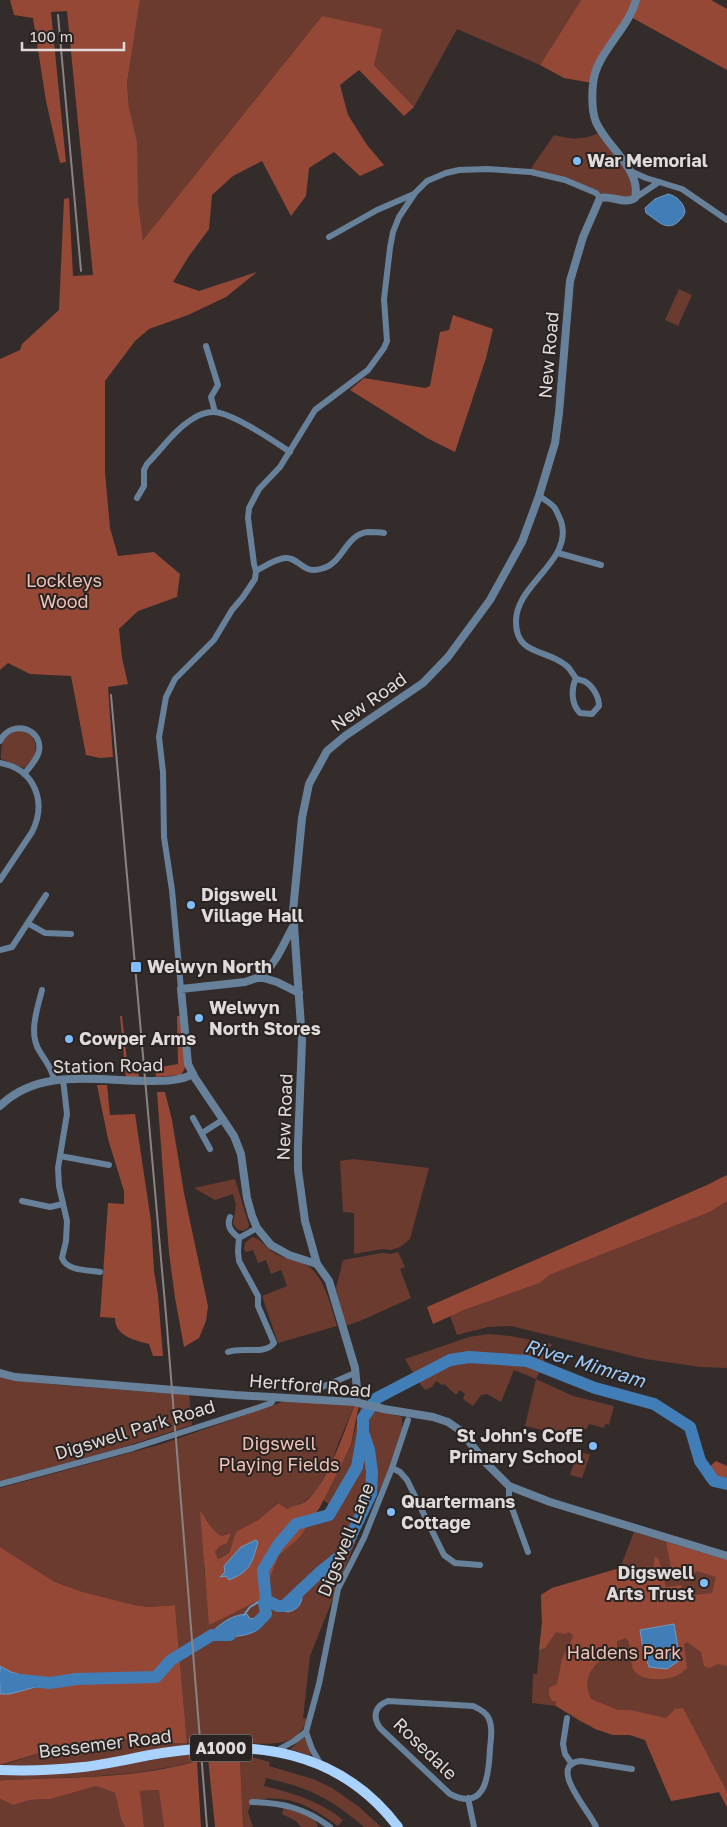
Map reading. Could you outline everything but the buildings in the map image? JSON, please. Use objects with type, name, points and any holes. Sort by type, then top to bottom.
[{"type":"main road","name":"Bessemer Road","points":[[0,1770],[84,1767],[162,1753],[212,1748],[276,1751],[322,1766],[359,1788],[374,1799],[398,1827]]},
{"type":"street","points":[[635,198],[636,182],[596,120],[592,83],[601,58],[619,33],[636,0]]},
{"type":"street","points":[[317,1264],[278,1250],[271,1245],[257,1228],[249,1207],[242,1154],[234,1136],[188,1064],[172,890],[164,837],[164,772],[159,737],[166,697],[175,679],[214,640],[232,610],[250,588],[256,571],[249,531],[249,508],[259,489],[280,467],[315,410],[368,370],[384,348],[387,341],[384,299],[393,232],[415,194],[427,181],[459,170],[487,168],[530,172],[565,180],[596,193],[600,198],[608,197],[625,201],[635,198],[659,182]]},
{"type":"street","points":[[630,171],[682,189],[727,220]]},
{"type":"street","points":[[329,237],[377,210],[410,194],[415,194]]},
{"type":"street","name":"New Road","points":[[355,1402],[357,1389],[355,1373],[331,1286],[317,1264],[305,1221],[298,1170],[302,1041],[293,911],[305,802],[309,784],[315,770],[327,751],[345,736],[423,683],[448,657],[470,629],[505,574],[522,542],[539,496],[555,443],[570,281],[583,237],[600,198]]},
{"type":"street","points":[[206,346],[218,385],[211,397],[215,412]]},
{"type":"street","points":[[137,498],[144,486],[144,470],[147,464],[194,417],[211,412],[229,416],[266,436],[290,452]]},
{"type":"street","points":[[539,496],[555,507],[563,528],[562,540],[558,553],[517,610],[516,628],[526,646],[565,664],[576,678],[588,684],[598,696],[599,706],[592,714],[580,713],[575,705],[573,688],[576,678]]},
{"type":"street","points":[[256,571],[278,560],[287,558],[306,568],[318,570],[327,567],[337,560],[357,535],[367,532],[384,533]]},
{"type":"street","points":[[558,553],[601,564]]},
{"type":"street","points":[[0,741],[8,731],[14,728],[26,729],[36,737],[39,743],[38,753],[24,774]]},
{"type":"street","points":[[0,763],[12,766],[30,780],[37,795],[39,809],[32,832],[0,880]]},
{"type":"street","points":[[0,950],[12,947],[29,924],[46,894]]},
{"type":"street","points":[[29,924],[45,933],[71,934]]},
{"type":"street","points":[[181,989],[245,982],[260,977],[277,959],[294,924]]},
{"type":"street","points":[[260,977],[282,984],[299,993]]},
{"type":"street","points":[[42,990],[34,1038],[40,1052],[51,1067],[54,1080]]},
{"type":"street","name":"Station Road","points":[[0,1106],[22,1089],[54,1080],[162,1081],[181,1079],[193,1074]]},
{"type":"street","points":[[64,1079],[68,1114],[58,1177],[67,1221],[66,1241],[61,1256],[63,1261],[71,1268],[100,1272]]},
{"type":"street","points":[[194,1118],[210,1149]]},
{"type":"street","points":[[202,1133],[224,1120]]},
{"type":"street","points":[[60,1156],[109,1165]]},
{"type":"street","points":[[22,1201],[50,1207],[63,1204]]},
{"type":"street","points":[[230,1217],[228,1222],[230,1228],[240,1238]]},
{"type":"street","points":[[240,1238],[257,1228]]},
{"type":"street","points":[[228,1352],[236,1349],[264,1350],[270,1348],[274,1343],[258,1306],[258,1296],[239,1261],[240,1238]]},
{"type":"street","name":"Hertford Road","points":[[0,1373],[15,1377],[355,1402],[432,1417],[448,1422],[461,1432],[485,1462],[509,1486],[550,1502],[727,1556]]},
{"type":"street","name":"Hertford Road","points":[[315,1390],[355,1373]]},
{"type":"street","name":"Digswell Park Road","points":[[0,1484],[133,1448],[271,1403],[274,1397]]},
{"type":"street","name":"Digswell Lane","points":[[306,1732],[319,1684],[338,1589],[354,1560],[392,1468],[408,1420]]},
{"type":"street","points":[[392,1468],[400,1472],[407,1480],[444,1555],[455,1562],[480,1565]]},
{"type":"street","points":[[509,1486],[509,1500],[528,1552]]},
{"type":"street","name":"Rosedale","points":[[393,1701],[472,1706],[484,1712],[491,1723],[489,1774],[487,1782],[480,1792],[468,1798],[460,1798],[447,1792],[380,1728],[375,1719],[376,1710],[379,1706],[393,1701]]},
{"type":"street","points":[[567,1718],[563,1744],[565,1754],[572,1764]]},
{"type":"street","points":[[276,1751],[294,1742],[306,1732],[312,1749],[322,1766]]},
{"type":"street","points":[[596,1827],[570,1787],[567,1778],[569,1768],[572,1764],[581,1761],[632,1770]]},
{"type":"street","name":"Rosedale","points":[[468,1798],[474,1827]]},
{"type":"street","points":[[252,1802],[276,1803],[302,1810],[322,1825],[330,1827]]},
{"type":"green space","name":"Lockleys Wood","points":[[10,0],[140,0],[127,83],[129,107],[137,143],[138,201],[143,240],[322,16],[382,29],[374,65],[414,107],[404,116],[359,70],[340,85],[348,115],[367,145],[384,165],[360,176],[334,152],[309,168],[306,196],[291,216],[262,161],[233,176],[212,195],[209,229],[173,282],[199,291],[257,272],[226,297],[188,315],[149,329],[135,341],[105,381],[105,472],[110,528],[118,556],[154,552],[180,574],[177,597],[138,611],[119,629],[122,658],[128,684],[108,687],[113,757],[100,758],[86,755],[71,676],[30,674],[8,663],[0,670],[0,359],[20,350],[22,344],[59,310],[64,199],[69,198],[73,276],[93,275],[67,11],[51,12],[66,162],[60,163],[46,101],[33,18],[14,15]]},
{"type":"green space","points":[[140,0],[581,0],[540,65],[457,29],[414,107],[374,65],[322,16],[143,240],[127,83]]},
{"type":"green space","points":[[581,0],[711,0],[727,9],[727,70],[629,16],[592,83],[564,78],[540,65]]},
{"type":"green space","points":[[602,132],[630,171],[636,193],[625,201],[531,172],[532,167],[554,135],[578,138],[589,137]]},
{"type":"green space","points":[[679,289],[692,295],[678,326],[665,320]]},
{"type":"green space","points":[[453,315],[493,329],[486,358],[455,452],[427,438],[350,390],[364,378],[425,388],[430,386],[440,332],[449,330]]},
{"type":"green space","points":[[20,730],[30,734],[36,748],[34,757],[24,768],[1,759],[4,740],[10,734]]},
{"type":"green space","points":[[120,1016],[122,1016],[128,1069],[138,1069],[139,1078],[126,1079]]},
{"type":"green space","points":[[177,1016],[180,1016],[185,1068],[181,1075],[156,1077],[155,1068],[178,1064]]},
{"type":"green space","points":[[97,1085],[107,1085],[110,1115],[135,1114],[151,1221],[163,1356],[153,1356],[149,1344],[132,1339],[122,1333],[118,1329],[115,1318],[100,1317],[108,1203],[124,1204],[124,1191],[108,1139]]},
{"type":"green space","points":[[157,1092],[165,1092],[172,1120],[184,1193],[208,1306],[206,1321],[199,1338],[184,1347],[169,1253]]},
{"type":"green space","points":[[353,1159],[429,1168],[410,1239],[400,1247],[391,1250],[382,1249],[354,1254],[354,1213],[343,1212],[340,1161]]},
{"type":"green space","points":[[727,1175],[727,1201],[710,1212],[549,1275],[540,1283],[464,1310],[433,1324],[427,1307]]},
{"type":"green space","points":[[235,1179],[249,1225],[243,1231],[237,1229],[233,1224],[236,1205],[233,1194],[215,1200],[194,1188]]},
{"type":"green space","points":[[727,1201],[727,1368],[701,1367],[645,1359],[511,1326],[488,1327],[457,1335],[450,1316],[540,1283],[548,1275],[710,1212]]},
{"type":"green space","points":[[252,1237],[259,1240],[276,1254],[303,1263],[312,1269],[326,1292],[337,1326],[278,1343],[262,1296],[287,1286],[281,1270],[271,1274],[266,1260],[258,1263],[253,1250],[246,1252],[244,1249],[245,1243]]},
{"type":"green space","points":[[398,1252],[405,1267],[400,1269],[411,1298],[345,1326],[336,1288],[343,1260]]},
{"type":"green space","points":[[488,1334],[552,1344],[536,1379],[514,1370],[501,1402],[487,1394],[481,1395],[473,1406],[463,1399],[465,1394],[460,1390],[456,1395],[444,1384],[442,1385],[436,1381],[432,1387],[425,1390],[405,1359],[469,1337]]},
{"type":"green space","points":[[0,1377],[59,1385],[189,1395],[192,1425],[117,1449],[0,1481]]},
{"type":"green space","points":[[536,1379],[573,1396],[614,1406],[609,1425],[605,1424],[604,1428],[589,1424],[587,1429],[555,1433],[525,1426]]},
{"type":"green space","name":"Digswell Playing Fields","points":[[288,1400],[355,1405],[332,1462],[316,1491],[303,1503],[287,1509],[277,1503],[237,1536],[229,1553],[217,1559],[215,1552],[231,1533],[222,1536],[213,1531],[206,1518],[204,1568],[210,1625],[264,1570],[296,1525],[330,1516],[335,1509],[322,1499],[351,1446],[361,1406],[402,1417],[402,1429],[390,1468],[363,1523],[310,1656],[303,1718],[307,1719],[303,1728],[290,1740],[282,1742],[264,1744],[214,1744],[213,1741],[187,1743],[175,1605],[149,1607],[133,1605],[83,1592],[55,1582],[0,1547],[0,1488],[162,1444]]},
{"type":"green space","points":[[355,1405],[359,1405],[351,1445],[320,1507],[299,1538],[279,1555],[261,1599],[209,1625],[200,1511],[218,1534],[222,1536],[231,1533],[227,1543],[220,1546],[215,1552],[218,1559],[229,1553],[236,1532],[258,1520],[278,1503],[287,1509],[305,1502],[313,1494],[328,1471]]},
{"type":"green space","points":[[578,1451],[590,1455],[582,1478],[570,1475]]},
{"type":"green space","points":[[716,1461],[727,1466],[727,1478],[716,1477],[709,1467]]},
{"type":"green space","name":"Haldens Park","points":[[634,1532],[727,1560],[727,1807],[719,1792],[671,1801],[645,1740],[630,1735],[613,1735],[581,1722],[556,1706],[532,1703],[533,1674],[537,1674],[542,1623],[541,1595],[552,1588],[620,1568]]},
{"type":"green space","name":"Haldens Park","points":[[666,1542],[727,1560],[727,1666],[718,1664],[709,1668],[704,1666],[701,1652],[687,1642],[684,1644],[687,1668],[673,1677],[647,1678],[636,1673],[633,1669],[626,1638],[617,1641],[617,1647],[593,1669],[587,1682],[588,1690],[591,1699],[618,1710],[630,1710],[666,1718],[675,1709],[683,1708],[727,1792],[727,1807],[719,1792],[671,1801],[645,1740],[630,1735],[613,1735],[595,1729],[556,1706],[556,1701],[552,1701],[549,1694],[549,1688],[557,1684],[562,1659],[573,1637],[568,1632],[566,1634],[556,1632],[545,1648],[539,1650],[542,1623],[541,1595],[552,1588],[620,1568],[652,1578],[655,1556],[659,1560],[666,1587],[681,1585],[685,1596],[712,1593],[716,1577],[697,1571],[680,1581],[671,1567]]},
{"type":"green space","points":[[0,1547],[55,1582],[83,1592],[134,1605],[149,1607],[175,1605],[187,1743],[136,1738],[46,1751],[0,1765]]},
{"type":"green space","points":[[136,1738],[187,1743],[188,1747],[71,1765],[0,1766],[46,1751],[85,1744]]},
{"type":"green space","points":[[303,1738],[306,1739],[311,1756],[290,1749]]},
{"type":"green space","points":[[192,1753],[196,1761],[149,1771],[101,1776],[5,1780],[0,1782],[0,1774],[105,1768]]},
{"type":"green space","points":[[208,1758],[240,1758],[243,1827],[215,1827]]},
{"type":"green space","points":[[240,1758],[255,1758],[270,1762],[269,1766],[313,1779],[332,1788],[358,1806],[381,1827],[364,1827],[319,1795],[266,1778],[264,1786],[315,1803],[343,1820],[338,1826],[308,1807],[298,1803],[288,1800],[265,1799],[252,1801],[248,1812],[253,1827],[243,1827]]},
{"type":"green space","points":[[197,1761],[201,1827],[164,1827],[159,1790],[140,1791],[144,1827],[125,1827],[121,1820],[115,1793],[96,1786],[51,1799],[30,1800],[13,1805],[0,1799],[0,1781],[5,1780],[126,1774],[174,1767]]},
{"type":"green space","points":[[96,1786],[115,1793],[121,1820],[125,1827],[0,1827],[0,1799],[13,1805],[30,1800],[51,1799]]},
{"type":"green space","points":[[160,1790],[164,1827],[144,1827],[140,1791]]},
{"type":"green space","points":[[284,1807],[315,1819],[318,1827],[301,1827],[296,1821],[282,1814]]},
{"type":"water","points":[[668,194],[680,200],[685,212],[678,222],[669,226],[662,224],[646,213],[645,208],[655,199]]},
{"type":"water","points":[[256,1540],[258,1542],[250,1566],[229,1580],[226,1576],[220,1577],[225,1572],[224,1566],[241,1547]]},
{"type":"water","points":[[301,1586],[302,1596],[296,1609],[288,1612],[278,1609],[278,1606],[282,1605]]},
{"type":"water","points":[[266,1613],[265,1621],[261,1627],[248,1634],[217,1638],[214,1635],[214,1630],[233,1617],[247,1614],[250,1619],[260,1617]]},
{"type":"water","points":[[674,1624],[680,1660],[667,1669],[649,1667],[643,1649],[640,1630]]},
{"type":"water","points":[[0,1666],[11,1672],[50,1683],[10,1694],[0,1694]]},
{"type":"waterway","name":"River Mimram","points":[[255,1625],[266,1614],[263,1570],[278,1545],[296,1524],[329,1515],[357,1467],[363,1432],[363,1418],[377,1398],[450,1360],[469,1357],[527,1361],[595,1388],[654,1404],[690,1427],[700,1461],[714,1481],[727,1484]]},
{"type":"waterway","name":"River Mimram","points":[[346,1546],[371,1494],[372,1472],[369,1450],[364,1435]]},
{"type":"waterway","name":"River Mimram","points":[[266,1600],[278,1606],[284,1606],[339,1557]]},
{"type":"waterway","points":[[244,1615],[250,1607],[263,1599],[266,1600]]},
{"type":"waterway","name":"River Mimram","points":[[0,1678],[50,1683],[76,1679],[156,1677],[171,1660],[212,1635],[230,1635]]},
{"type":"railway","points":[[58,15],[81,271]]},
{"type":"railway","points":[[111,695],[166,1315],[207,1827]]},
{"type":"place","name":"War Memorial","points":[[577,161]]},
{"type":"place","name":"Digswell Village Hall","points":[[191,905]]},
{"type":"place","name":"Welwyn North","points":[[136,967]]},
{"type":"place","name":"Welwyn North Stores","points":[[199,1018]]},
{"type":"place","name":"Cowper Arms","points":[[69,1039]]},
{"type":"place","name":"St John's CofE Primary School","points":[[593,1446]]},
{"type":"place","name":"Quartermans Cottage","points":[[391,1512]]},
{"type":"place","name":"Digswell Arts Trust","points":[[704,1583]]}]
